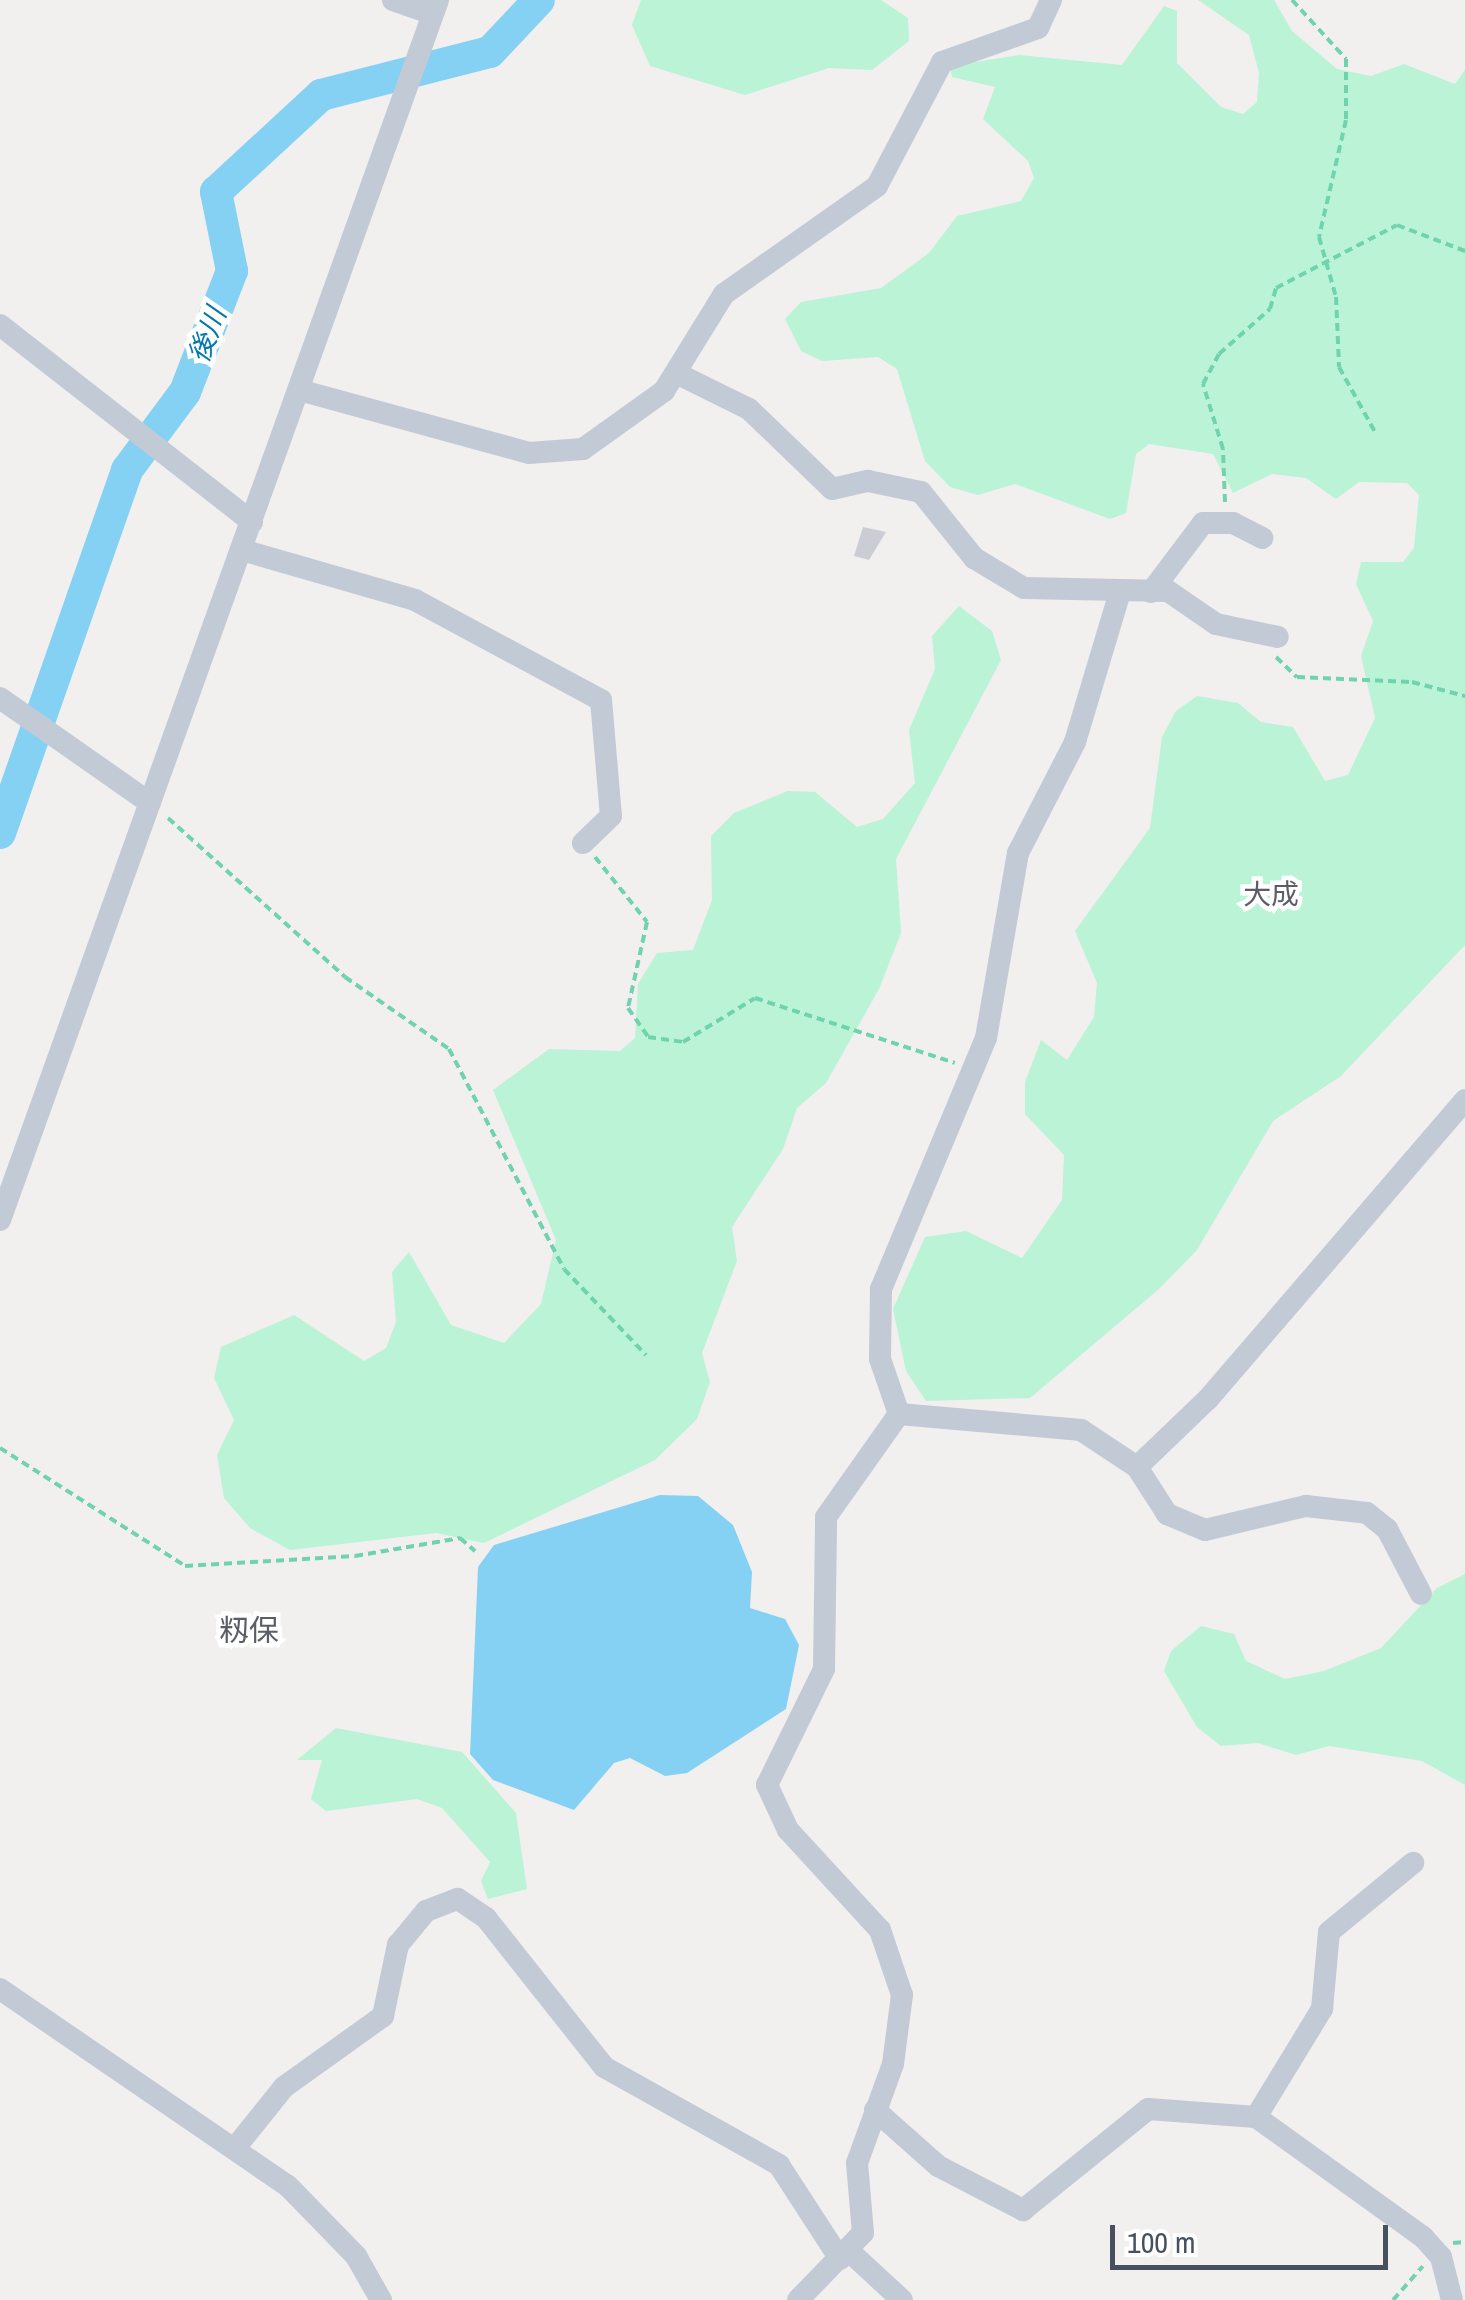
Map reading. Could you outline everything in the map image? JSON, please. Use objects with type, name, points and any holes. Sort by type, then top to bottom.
[{"type":"street","points":[[0,1220],[435,7],[393,0]]},
{"type":"street","points":[[300,390],[562,454],[648,408],[676,373],[724,294],[880,182],[942,62],[1038,28],[1051,0]]},
{"type":"street","points":[[0,325],[252,522]]},
{"type":"street","points":[[676,373],[749,409],[832,489],[868,480],[921,492],[974,558],[1006,580],[1180,594],[1216,624],[1278,637]]},
{"type":"street","points":[[1151,592],[1196,529],[1215,520],[1262,538]]},
{"type":"street","points":[[242,550],[415,600],[601,700],[611,816],[583,843]]},
{"type":"street","points":[[899,1414],[880,1359],[881,1289],[972,1074],[996,1003],[1018,853],[1075,742],[1120,592]]},
{"type":"street","points":[[0,698],[150,803]]},
{"type":"street","points":[[1137,1467],[1208,1399],[1465,1100]]},
{"type":"street","points":[[899,1414],[1064,1424],[1137,1467],[1167,1514],[1205,1530],[1306,1506],[1367,1514],[1387,1529],[1421,1594]]},
{"type":"street","points":[[798,2300],[844,2255],[866,2217],[857,2163],[900,2025],[895,1961],[864,1905],[788,1830],[768,1785],[824,1669],[826,1517],[899,1414]]},
{"type":"street","points":[[1256,2117],[1322,2008],[1329,1932],[1413,1863]]},
{"type":"street","points":[[235,2148],[284,2088],[383,2016],[398,1945],[426,1911],[458,1900],[486,1918],[604,2067],[779,2165],[844,2255],[902,2300]]},
{"type":"street","points":[[0,1989],[235,2148],[330,2226],[381,2300]]},
{"type":"street","points":[[874,2110],[938,2166],[1023,2210],[1148,2109],[1256,2117],[1437,2250],[1452,2300]]},
{"type":"path","points":[[1292,0],[1346,59],[1346,120],[1319,221],[1339,367],[1375,432]]},
{"type":"path","points":[[1215,520],[1228,482],[1203,384],[1208,368],[1270,309],[1276,288],[1397,224],[1465,251]]},
{"type":"path","points":[[1278,637],[1274,654],[1297,677],[1412,682],[1465,696]]},
{"type":"path","points":[[150,803],[345,977],[448,1049],[564,1269],[646,1355]]},
{"type":"path","points":[[583,843],[647,922],[628,1008],[648,1037],[683,1042],[755,998],[895,1036],[972,1074]]},
{"type":"path","points":[[0,1448],[185,1566],[355,1556],[460,1538],[475,1552]]},
{"type":"path","points":[[1392,2300],[1437,2250]]},
{"type":"green space","points":[[641,0],[881,0],[908,18],[909,41],[872,70],[829,68],[745,95],[650,66],[632,25]]},
{"type":"green space","points":[[1198,0],[1274,0],[1292,31],[1337,69],[1371,76],[1404,64],[1455,84],[1465,70],[1465,945],[1341,1076],[1273,1121],[1197,1250],[1159,1289],[1030,1398],[926,1401],[906,1371],[893,1309],[925,1237],[966,1231],[1022,1258],[1062,1200],[1064,1155],[1025,1114],[1025,1082],[1041,1040],[1067,1060],[1094,1017],[1097,983],[1075,931],[1150,828],[1162,737],[1176,711],[1197,696],[1238,703],[1261,722],[1293,727],[1325,781],[1348,775],[1375,718],[1361,656],[1373,621],[1356,584],[1361,562],[1403,562],[1414,548],[1419,495],[1407,483],[1359,482],[1336,499],[1306,478],[1272,474],[1233,493],[1213,454],[1149,444],[1136,454],[1126,513],[1110,519],[1015,484],[978,495],[950,487],[925,461],[897,369],[878,357],[822,361],[801,351],[785,319],[801,302],[881,288],[929,253],[957,216],[1021,201],[1034,178],[1028,161],[983,119],[995,87],[952,77],[950,66],[1019,55],[1122,65],[1164,6],[1177,11],[1177,63],[1221,107],[1243,114],[1257,102],[1259,73],[1249,35]]},
{"type":"green space","points":[[959,606],[992,631],[1001,660],[896,859],[901,933],[879,989],[826,1083],[797,1108],[783,1149],[732,1227],[737,1261],[702,1353],[710,1382],[697,1419],[655,1460],[484,1543],[436,1533],[290,1550],[250,1528],[224,1498],[217,1455],[234,1420],[214,1378],[221,1347],[294,1315],[364,1361],[386,1348],[396,1322],[392,1272],[409,1252],[451,1325],[504,1343],[541,1304],[556,1240],[493,1090],[549,1049],[620,1051],[635,1038],[638,984],[657,953],[693,950],[712,900],[711,836],[734,813],[788,791],[815,792],[857,827],[883,819],[915,783],[909,730],[935,669],[932,636]]},
{"type":"green space","points":[[1465,1574],[1465,1785],[1422,1761],[1329,1746],[1296,1755],[1258,1743],[1221,1746],[1197,1727],[1164,1671],[1171,1651],[1201,1626],[1234,1634],[1246,1661],[1285,1679],[1324,1671],[1381,1648],[1437,1588]]},
{"type":"green space","points":[[336,1728],[462,1752],[516,1813],[527,1889],[488,1899],[481,1881],[490,1862],[442,1808],[417,1799],[326,1811],[311,1799],[322,1760],[297,1760]]},
{"type":"water","points":[[660,1495],[698,1496],[733,1525],[752,1572],[750,1608],[785,1619],[799,1645],[786,1709],[687,1773],[665,1776],[630,1758],[614,1763],[574,1810],[493,1780],[470,1754],[478,1567],[494,1545]]},
{"type":"building","points":[[863,527],[886,532],[869,560],[854,556]]},
{"type":"waterway","name":"後川","points":[[0,833],[127,470],[185,392],[232,271],[216,192],[321,95],[490,52],[539,0]]},
{"type":"district","name":"大成","points":[[1271,894]]},
{"type":"district","name":"籾保","points":[[249,1630]]}]
